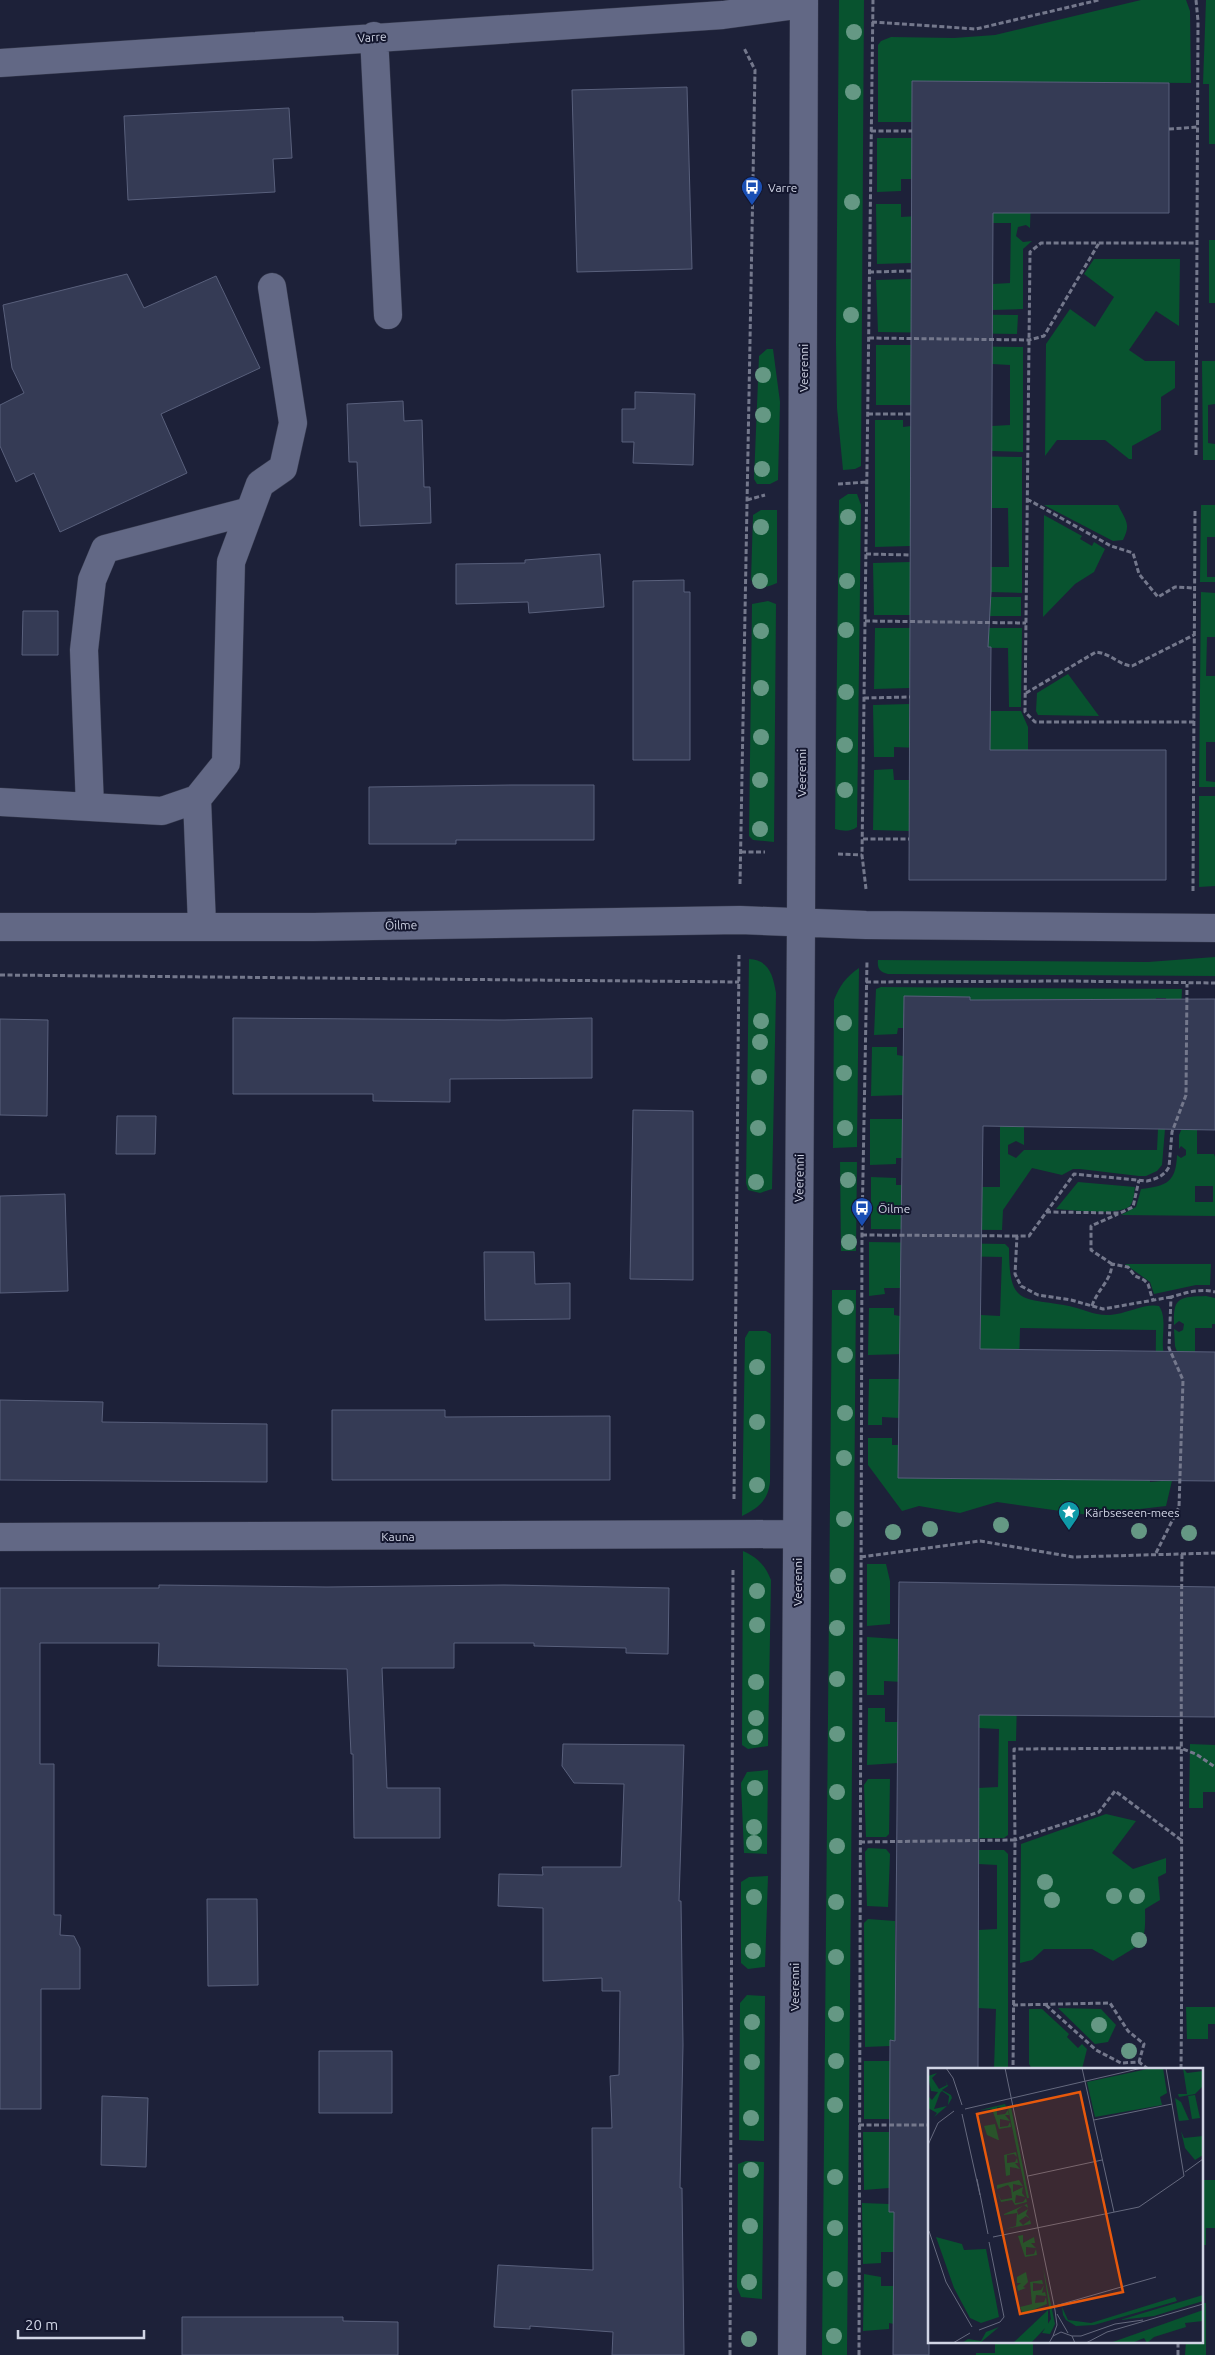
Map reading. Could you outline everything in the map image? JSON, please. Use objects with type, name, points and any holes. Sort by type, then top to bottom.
[{"type":"street","name":"Varre","points":[[0,63],[374,36],[723,14],[804,2]]},
{"type":"street","name":"Veerenni","points":[[792,2355],[801,923],[804,2]]},
{"type":"street","points":[[374,36],[388,315]]},
{"type":"street","points":[[0,802],[162,811],[197,798],[226,764],[231,562],[260,484],[283,468],[293,423],[272,287]]},
{"type":"street","points":[[90,807],[84,650],[92,580],[105,549],[250,511]]},
{"type":"street","points":[[197,798],[202,925]]},
{"type":"street","name":"Õilme","points":[[0,927],[202,925],[314,927],[740,920],[801,923],[1215,928]]},
{"type":"street","name":"Kauna","points":[[0,1537],[797,1534]]},
{"type":"path","points":[[866,892],[862,855],[873,0]]},
{"type":"path","points":[[872,22],[976,29],[1099,0]]},
{"type":"path","points":[[1196,0],[1198,21],[1196,455]]},
{"type":"path","points":[[730,2355],[739,982],[756,70],[744,48],[737,44]]},
{"type":"path","points":[[1169,129],[1198,127]]},
{"type":"path","points":[[871,131],[912,130]]},
{"type":"path","points":[[1194,722],[1036,722],[1025,712],[1025,694],[1030,252],[1041,242],[1197,243]]},
{"type":"path","points":[[869,338],[1029,340],[1044,336],[1099,243]]},
{"type":"path","points":[[869,272],[911,271]]},
{"type":"path","points":[[868,414],[911,414]]},
{"type":"path","points":[[1027,499],[1111,546],[1133,553],[1139,574],[1158,597],[1175,587],[1194,588]]},
{"type":"path","points":[[1194,891],[1195,510]]},
{"type":"path","points":[[866,554],[910,555]]},
{"type":"path","points":[[865,621],[1026,623]]},
{"type":"path","points":[[1025,694],[1096,652],[1109,654],[1132,666],[1194,635]]},
{"type":"path","points":[[864,698],[910,697]]},
{"type":"path","points":[[863,839],[909,839]]},
{"type":"path","points":[[741,852],[767,852]]},
{"type":"path","points":[[836,854],[862,855]]},
{"type":"path","points":[[859,2355],[862,1235],[867,961]]},
{"type":"path","points":[[0,975],[739,982]]},
{"type":"path","points":[[866,982],[1068,981],[1215,983]]},
{"type":"path","points":[[862,1235],[1029,1236],[1074,1174],[1147,1181],[1158,1178],[1169,1167],[1172,1132],[1186,1096],[1187,984]]},
{"type":"path","points":[[1139,1180],[1133,1207],[1091,1226],[1091,1250],[1112,1264],[1128,1267],[1135,1276],[1144,1280],[1148,1284],[1153,1301]]},
{"type":"path","points":[[1046,1212],[1120,1213]]},
{"type":"path","points":[[1017,1236],[1015,1274],[1020,1286],[1038,1295],[1071,1300],[1103,1309],[1153,1301],[1186,1293],[1208,1290],[1215,1292]]},
{"type":"path","points":[[1092,1306],[1111,1274],[1112,1264]]},
{"type":"path","points":[[1156,1553],[1179,1506],[1183,1380],[1169,1348],[1171,1297]]},
{"type":"path","points":[[861,1557],[980,1541],[1073,1557],[1156,1553],[1215,1553]]},
{"type":"path","points":[[1181,2068],[1180,1748],[1182,1553]]},
{"type":"path","points":[[1013,2068],[1014,1749],[1180,1748],[1196,1754],[1215,1767]]},
{"type":"path","points":[[860,1842],[1015,1840],[1099,1812],[1115,1791],[1181,1840]]},
{"type":"path","points":[[1013,2005],[1110,2003],[1128,2031],[1144,2044],[1139,2062]]},
{"type":"path","points":[[1046,2005],[1096,2050],[1121,2063],[1139,2062],[1147,2068]]},
{"type":"path","points":[[859,2125],[928,2125]]},
{"type":"path","points":[[1178,2342],[1178,2355]]},
{"type":"green space","points":[[839,0],[864,0],[861,466],[855,469],[843,470],[837,408],[836,343]]},
{"type":"green space","points":[[1141,0],[1186,0],[1190,11],[1191,83],[913,81],[912,122],[878,122],[878,45],[881,41],[891,37],[954,38],[995,35]]},
{"type":"green space","points":[[1206,0],[1215,0],[1215,144],[1209,144],[1209,84],[1203,84]]},
{"type":"green space","points":[[877,138],[912,138],[1031,196],[1030,228],[1026,225],[1018,227],[1016,236],[1023,242],[1032,241],[1023,249],[1023,309],[992,310],[993,284],[1010,283],[1011,223],[993,223],[912,263],[877,264],[876,204],[901,204],[901,217],[918,216],[919,179],[901,179],[901,191],[877,192]]},
{"type":"green space","points":[[1209,240],[1215,240],[1215,303],[1209,303]]},
{"type":"green space","points":[[1094,259],[1180,259],[1179,326],[1156,311],[1129,350],[1145,361],[1175,361],[1175,388],[1161,397],[1161,430],[1132,446],[1132,459],[1129,459],[1105,440],[1057,440],[1045,456],[1046,344],[1070,309],[1095,327],[1114,297],[1084,274]]},
{"type":"green space","points":[[911,279],[912,314],[1018,315],[1017,334],[878,332],[876,280]]},
{"type":"green space","points":[[876,345],[914,345],[911,365],[911,405],[876,405]]},
{"type":"green space","points":[[950,346],[1023,347],[1023,452],[992,451],[992,426],[1010,425],[1010,365],[992,364]]},
{"type":"green space","points":[[767,349],[773,349],[780,402],[778,480],[770,484],[757,484],[754,479],[759,356]]},
{"type":"green space","points":[[1202,361],[1215,361],[1215,404],[1208,405],[1208,443],[1215,444],[1215,460],[1203,460]]},
{"type":"green space","points":[[875,420],[903,420],[903,427],[911,426],[911,455],[1022,457],[1022,593],[991,592],[991,567],[1009,567],[1008,508],[991,508],[991,506],[910,506],[910,546],[875,547]]},
{"type":"green space","points":[[848,494],[857,494],[861,505],[857,827],[847,831],[835,829],[839,500]]},
{"type":"green space","points":[[1044,505],[1118,505],[1125,519],[1127,530],[1123,540],[1113,541]]},
{"type":"green space","points":[[1201,505],[1215,505],[1215,537],[1207,537],[1207,577],[1215,577],[1215,582],[1200,582]]},
{"type":"green space","points":[[761,510],[777,510],[777,583],[766,587],[757,585],[751,580],[753,515]]},
{"type":"green space","points":[[1044,515],[1082,536],[1080,539],[1092,546],[1094,542],[1105,549],[1094,572],[1075,584],[1043,617]]},
{"type":"green space","points":[[910,562],[910,596],[913,615],[874,615],[873,563]]},
{"type":"green space","points":[[1201,592],[1215,593],[1215,637],[1207,637],[1206,676],[1215,676],[1215,742],[1206,742],[1206,781],[1215,782],[1215,787],[1199,787]]},
{"type":"green space","points":[[949,597],[1021,597],[1021,616],[953,616]]},
{"type":"green space","points":[[768,601],[776,604],[774,842],[753,840],[749,836],[752,604]]},
{"type":"green space","points":[[875,628],[1022,628],[1021,707],[1009,707],[1008,648],[910,647],[910,688],[874,689]]},
{"type":"green space","points":[[1068,674],[1099,716],[1038,715],[1036,711],[1037,693]]},
{"type":"green space","points":[[909,704],[910,738],[990,739],[991,711],[1021,711],[1028,727],[1028,767],[1047,879],[990,880],[990,789],[909,789],[909,831],[873,830],[874,770],[893,769],[894,780],[919,780],[919,748],[894,747],[894,757],[874,757],[873,705]]},
{"type":"green space","points":[[1199,796],[1215,796],[1215,886],[1199,887]]},
{"type":"green space","points":[[1215,957],[1215,976],[888,974],[880,970],[878,966],[878,960],[1148,962]]},
{"type":"green space","points":[[749,959],[766,965],[773,980],[776,993],[772,1189],[760,1193],[748,1190],[746,1183]]},
{"type":"green space","points":[[859,968],[857,1147],[833,1148],[834,1000],[844,982]]},
{"type":"green space","points":[[881,987],[1182,989],[1181,1010],[1166,1010],[1166,998],[1156,998],[1156,1000],[1042,999],[1042,1038],[1024,1111],[1024,1145],[1016,1141],[1008,1145],[1008,1154],[1016,1158],[1024,1150],[1157,1150],[1158,1129],[1172,1112],[1165,1129],[1162,1165],[1157,1171],[1146,1176],[1080,1169],[1073,1169],[1062,1175],[1032,1168],[1003,1210],[1002,1230],[871,1229],[871,1177],[896,1178],[896,1185],[902,1185],[982,1218],[982,1187],[1000,1187],[1000,1126],[903,1126],[902,1158],[896,1158],[896,1164],[870,1165],[870,1119],[906,1119],[906,1095],[871,1096],[872,1047],[897,1047],[897,1055],[903,1056],[970,1000],[970,997],[905,996],[904,1028],[898,1028],[897,1034],[874,1035],[876,989]]},
{"type":"green space","points":[[1189,1113],[1197,1119],[1197,1154],[1214,1154],[1215,1216],[1121,1215],[1136,1207],[1141,1189],[1164,1184],[1172,1177],[1175,1171],[1177,1155],[1181,1158],[1186,1155],[1186,1150],[1181,1146],[1179,1149],[1179,1135]],"holes":[[[1195,1186],[1213,1186],[1213,1202],[1195,1202]]]},
{"type":"green space","points":[[840,1162],[857,1162],[856,1251],[841,1251]]},
{"type":"green space","points":[[1078,1182],[1135,1187],[1134,1197],[1130,1206],[1116,1211],[1095,1212],[1056,1209]]},
{"type":"green space","points":[[869,1242],[1005,1244],[1009,1248],[1010,1267],[1015,1289],[1029,1299],[1105,1315],[1154,1305],[1159,1306],[1163,1317],[1164,1354],[1155,1421],[1156,1330],[1020,1328],[1019,1364],[1150,1479],[1150,1482],[1161,1481],[1161,1469],[1175,1468],[1166,1506],[1089,1515],[997,1502],[960,1513],[919,1506],[902,1511],[868,1465],[868,1438],[892,1438],[892,1445],[899,1445],[899,1478],[978,1479],[979,1475],[899,1418],[882,1417],[882,1425],[868,1425],[869,1379],[903,1379],[904,1354],[868,1355],[869,1308],[894,1308],[894,1315],[900,1316],[901,1347],[980,1349],[981,1315],[1000,1316],[1002,1257],[901,1255],[900,1288],[884,1288],[885,1294],[869,1296]]},
{"type":"green space","points":[[1125,1264],[1211,1264],[1210,1285],[1196,1285],[1154,1294],[1150,1282]]},
{"type":"green space","points":[[832,1290],[856,1290],[847,2355],[822,2355]]},
{"type":"green space","points":[[1206,1296],[1215,1298],[1215,1324],[1212,1324],[1212,1328],[1195,1328],[1195,1363],[1187,1380],[1175,1346],[1174,1329],[1179,1332],[1183,1330],[1184,1324],[1179,1321],[1174,1325],[1175,1309],[1180,1300],[1184,1298]]},
{"type":"green space","points":[[749,1331],[766,1331],[771,1334],[770,1482],[767,1494],[761,1503],[742,1516],[745,1338]]},
{"type":"green space","points":[[743,1551],[760,1562],[771,1580],[768,1746],[748,1749],[742,1745]]},
{"type":"green space","points":[[867,1564],[886,1564],[890,1581],[890,1624],[867,1626]]},
{"type":"green space","points":[[867,1637],[898,1639],[898,1679],[980,1679],[1017,1700],[1016,1741],[1008,1741],[1008,1835],[1004,1838],[903,1839],[978,1788],[998,1787],[999,1729],[979,1728],[898,1763],[867,1765],[868,1708],[885,1708],[885,1722],[904,1722],[903,1682],[884,1681],[884,1695],[867,1695]]},
{"type":"green space","points":[[1190,1744],[1215,1745],[1215,1792],[1203,1792],[1203,1808],[1189,1808]]},
{"type":"green space","points":[[768,1770],[767,1854],[744,1853],[741,1783],[747,1772]]},
{"type":"green space","points":[[868,1779],[890,1779],[889,1834],[886,1837],[866,1837],[864,1785]]},
{"type":"green space","points":[[1106,1814],[1136,1821],[1112,1853],[1133,1869],[1166,1858],[1166,1873],[1158,1877],[1160,1900],[1145,1909],[1145,1930],[1141,1942],[1113,1961],[1092,1949],[1044,1949],[1032,1960],[1020,1963],[1021,1844]]},
{"type":"green space","points":[[868,1848],[886,1849],[890,1854],[888,1907],[867,1906],[865,1852]]},
{"type":"green space","points":[[926,1850],[1004,1850],[1008,1854],[1008,2068],[994,2068],[996,2009],[978,2008],[895,2041],[890,2040],[890,2046],[865,2047],[864,1923],[868,1919],[895,1921],[895,1962],[977,1963],[978,1930],[997,1929],[997,1865],[978,1864]]},
{"type":"green space","points":[[768,1876],[765,1967],[748,1969],[741,1963],[741,1882],[749,1877]]},
{"type":"green space","points":[[747,1995],[765,1996],[764,2141],[739,2140],[740,2003]]},
{"type":"green space","points":[[1186,2007],[1215,2007],[1215,2024],[1208,2024],[1208,2039],[1187,2039]]},
{"type":"green space","points":[[1058,2008],[1101,2009],[1116,2025],[1108,2042],[1095,2044]]},
{"type":"green space","points":[[1029,2009],[1042,2009],[1069,2034],[1067,2037],[1078,2048],[1082,2044],[1087,2049],[1082,2068],[1031,2068],[1029,2064]]},
{"type":"green space","points":[[864,2061],[890,2061],[894,2119],[864,2119]]},
{"type":"green space","points":[[863,2132],[928,2132],[889,2188],[864,2190]]},
{"type":"green space","points":[[746,2161],[764,2162],[762,2299],[741,2297],[737,2287],[738,2164]]},
{"type":"green space","points":[[1202,2180],[1215,2180],[1215,2228],[1206,2228],[1206,2245],[1202,2245]]},
{"type":"green space","points":[[862,2203],[889,2204],[889,2212],[894,2212],[894,2246],[928,2246],[928,2290],[894,2290],[894,2324],[889,2323],[889,2329],[863,2331],[864,2274],[881,2277],[881,2286],[902,2286],[901,2252],[881,2252],[881,2263],[863,2264]]},
{"type":"green space","points":[[1202,2303],[1206,2303],[1206,2355],[1185,2355],[1186,2342],[1202,2342]]},
{"type":"green space","points":[[995,2342],[1033,2342],[1033,2355],[976,2355],[976,2353],[995,2353]]},
{"type":"building","points":[[912,81],[1169,83],[1169,213],[993,213],[991,592],[988,647],[991,647],[990,750],[1166,750],[1166,880],[909,880]]},
{"type":"building","points":[[687,87],[692,269],[577,272],[572,90]]},
{"type":"building","points":[[289,108],[292,158],[273,159],[275,192],[128,200],[124,116]]},
{"type":"building","points":[[127,274],[144,308],[216,276],[260,368],[161,414],[187,473],[60,532],[34,473],[16,482],[0,446],[0,405],[24,393],[12,368],[3,305]]},
{"type":"building","points":[[635,392],[695,394],[693,465],[633,463],[634,442],[622,442],[622,409],[635,409]]},
{"type":"building","points":[[403,401],[404,421],[422,420],[424,487],[430,487],[431,523],[360,526],[357,462],[349,462],[347,404]]},
{"type":"building","points":[[600,554],[604,607],[529,613],[528,602],[456,604],[456,564],[525,563],[525,560]]},
{"type":"building","points":[[684,580],[684,592],[690,592],[690,760],[633,760],[633,581]]},
{"type":"building","points":[[23,611],[58,611],[58,655],[22,655]]},
{"type":"building","points":[[594,785],[594,840],[456,840],[456,844],[369,844],[369,787]]},
{"type":"building","points":[[904,996],[970,997],[970,1000],[1215,999],[1215,1130],[983,1126],[980,1349],[1215,1352],[1215,1481],[898,1478]]},
{"type":"building","points":[[233,1018],[504,1020],[592,1018],[592,1078],[450,1079],[450,1102],[373,1101],[373,1094],[233,1094]]},
{"type":"building","points":[[0,1019],[48,1020],[47,1116],[0,1115]]},
{"type":"building","points":[[633,1110],[693,1111],[693,1280],[630,1279]]},
{"type":"building","points":[[117,1116],[156,1116],[155,1154],[116,1154]]},
{"type":"building","points":[[65,1194],[68,1291],[0,1293],[0,1196]]},
{"type":"building","points":[[484,1252],[534,1252],[535,1284],[570,1283],[570,1319],[485,1320]]},
{"type":"building","points":[[0,1400],[103,1402],[102,1422],[267,1424],[267,1482],[0,1480]]},
{"type":"building","points":[[332,1410],[445,1410],[445,1417],[610,1416],[610,1480],[332,1480]]},
{"type":"building","points":[[899,1582],[1215,1587],[1215,1717],[979,1715],[978,2068],[928,2068],[929,2355],[893,2355],[894,2212],[889,2212],[890,2040],[895,2041]]},
{"type":"building","points":[[159,1585],[327,1587],[504,1585],[669,1588],[668,1654],[626,1653],[626,1648],[534,1646],[534,1643],[454,1643],[454,1668],[382,1668],[387,1788],[440,1788],[440,1838],[354,1838],[353,1754],[351,1754],[347,1669],[158,1666],[159,1643],[40,1643],[40,1764],[54,1764],[54,1915],[61,1915],[60,1935],[74,1936],[80,1948],[80,1989],[41,1989],[41,2109],[0,2109],[0,1588],[159,1588]]},
{"type":"building","points":[[563,1744],[684,1745],[679,1901],[681,1901],[683,2045],[680,2188],[682,2188],[684,2355],[612,2355],[613,2332],[530,2326],[530,2329],[494,2327],[498,2265],[593,2270],[592,2128],[612,2128],[610,2076],[619,2075],[620,1991],[602,1991],[602,1978],[543,1981],[543,1908],[498,1906],[499,1874],[543,1875],[542,1867],[621,1867],[624,1784],[574,1783],[562,1766]]},
{"type":"building","points":[[207,1899],[257,1899],[258,1985],[208,1986]]},
{"type":"building","points":[[319,2051],[392,2051],[392,2113],[319,2113]]},
{"type":"building","points":[[102,2096],[148,2098],[146,2167],[101,2165]]},
{"type":"building","points":[[182,2317],[343,2317],[343,2321],[398,2322],[398,2355],[182,2355]]},
{"type":"place","name":"Varre","points":[[752,206]]},
{"type":"place","name":"Õilme","points":[[862,1227]]},
{"type":"place","name":"Kärbseseen-mees","points":[[1069,1531]]}]
